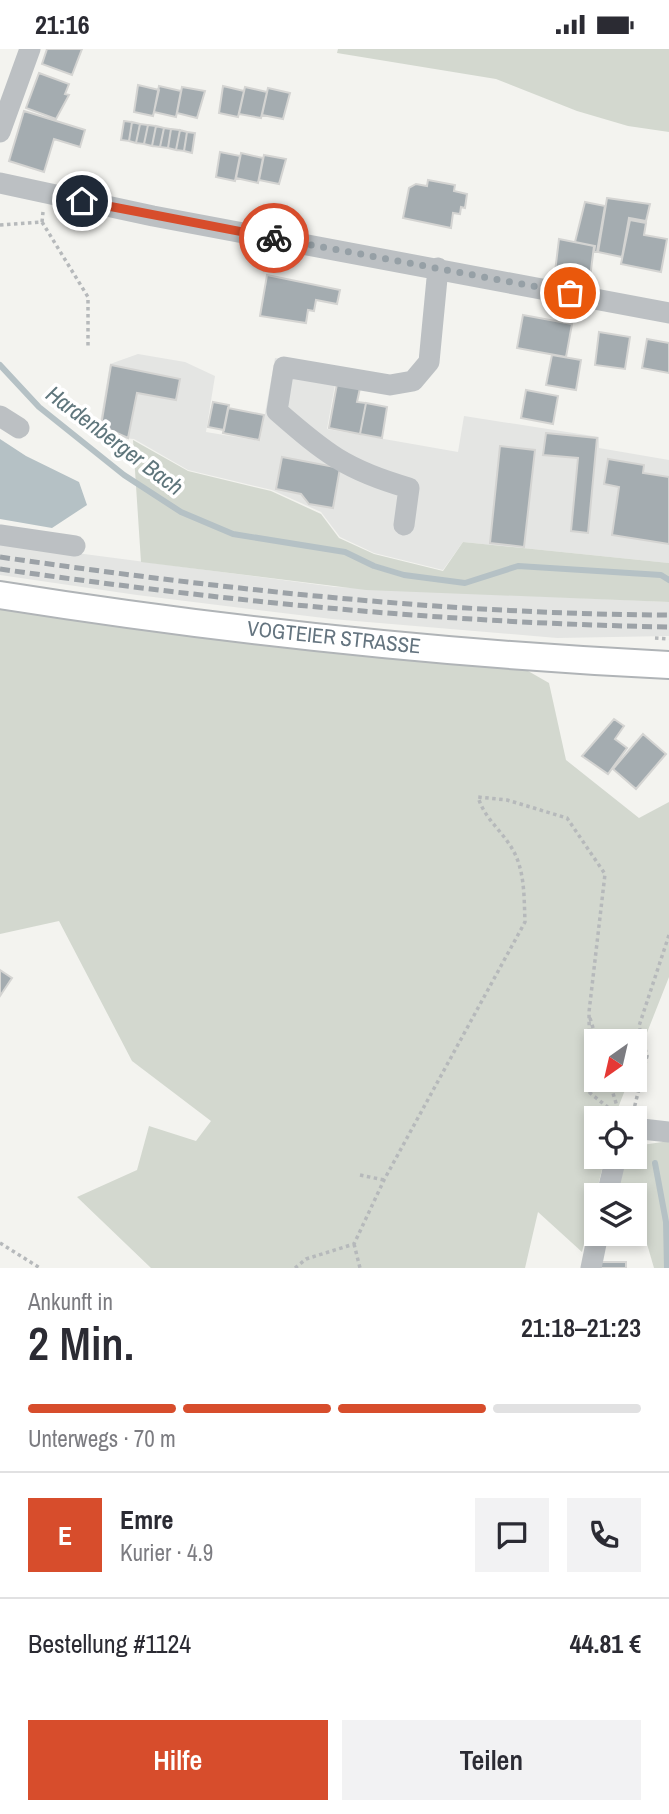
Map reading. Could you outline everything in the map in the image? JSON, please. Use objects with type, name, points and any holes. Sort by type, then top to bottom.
[{"type":"main road","name":"VOGTEIER STRASSE","points":[[0,595],[180,622],[567,660],[669,665]]},
{"type":"street","points":[[0,132],[30,49]]},
{"type":"street","points":[[0,183],[669,313]]},
{"type":"street","points":[[404,525],[409,488],[368,476],[328,455],[277,411],[284,366],[390,385],[412,381],[429,362],[438,268]]},
{"type":"street","points":[[0,416],[19,428]]},
{"type":"street","points":[[0,535],[75,546]]},
{"type":"street","points":[[647,1130],[669,1132]]},
{"type":"street","points":[[591,1268],[595,1246]]},
{"type":"path","points":[[46,193],[42,222],[88,297],[88,347]]},
{"type":"path","points":[[0,225],[42,222]]},
{"type":"path","points":[[655,638],[669,639]]},
{"type":"path","points":[[360,1268],[354,1244],[384,1180],[525,922],[523,880],[513,851],[483,815],[478,797],[507,800],[567,818],[605,874],[589,1029]]},
{"type":"path","points":[[635,1106],[647,1056],[639,1026],[669,935]]},
{"type":"path","points":[[589,1012],[594,1029]]},
{"type":"path","points":[[590,1092],[620,1117],[613,1092]]},
{"type":"path","points":[[360,1175],[384,1180]]},
{"type":"path","points":[[0,1243],[40,1268]]},
{"type":"path","points":[[295,1268],[306,1259],[354,1244]]},
{"type":"shaded area","points":[[338,49],[669,49],[669,132],[628,126],[577,111],[496,79],[337,53]]},
{"type":"shaded area","points":[[138,354],[185,362],[215,376],[206,432],[260,441],[275,358],[338,368],[327,429],[458,452],[464,416],[599,437],[599,448],[669,460],[669,563],[463,542],[443,570],[374,553],[340,537],[321,512],[272,490],[188,470],[134,439],[122,438],[99,428],[110,364]]},
{"type":"shaded area","points":[[0,439],[26,456],[79,482],[87,505],[52,528],[0,519]]},
{"type":"shaded area","points":[[133,440],[188,471],[271,491],[321,514],[339,538],[374,554],[443,571],[463,542],[669,563],[669,602],[366,590],[141,562]]},
{"type":"shaded area","points":[[0,543],[335,587],[669,602],[669,636],[557,638],[332,619],[137,595],[0,575]]},
{"type":"shaded area","points":[[0,607],[521,667],[549,683],[566,760],[639,818],[669,802],[669,977],[648,1030],[584,1029],[584,1092],[624,1092],[619,1106],[584,1106],[584,1169],[602,1169],[599,1183],[584,1183],[582,1252],[538,1212],[525,1268],[151,1268],[77,1197],[137,1170],[149,1126],[196,1141],[211,1121],[132,1061],[59,921],[0,934]]},
{"type":"shaded area","points":[[669,1141],[669,1268],[654,1268],[647,1244],[647,1183],[618,1183],[623,1169],[647,1169],[647,1144]]},
{"type":"building","points":[[47,49],[82,49],[72,75],[42,64]]},
{"type":"building","points":[[39,73],[69,84],[65,94],[69,95],[56,119],[26,108]]},
{"type":"building","points":[[138,85],[159,90],[153,116],[134,112]]},
{"type":"building","points":[[159,86],[181,91],[176,117],[154,112]]},
{"type":"building","points":[[223,86],[244,91],[238,117],[219,113]]},
{"type":"building","points":[[182,87],[205,91],[197,118],[177,113]]},
{"type":"building","points":[[245,87],[267,92],[261,118],[239,114]]},
{"type":"building","points":[[268,88],[290,93],[283,119],[262,115]]},
{"type":"building","points":[[24,111],[85,130],[80,147],[54,139],[44,172],[9,161]]},
{"type":"building","points":[[124,121],[132,122],[129,141],[121,140]]},
{"type":"building","points":[[132,122],[140,124],[136,143],[129,141]]},
{"type":"building","points":[[140,124],[148,125],[144,144],[136,143]]},
{"type":"building","points":[[148,125],[156,126],[152,146],[144,144]]},
{"type":"building","points":[[156,126],[164,128],[160,147],[152,146]]},
{"type":"building","points":[[164,128],[171,129],[168,148],[160,147]]},
{"type":"building","points":[[171,129],[180,130],[176,150],[168,148]]},
{"type":"building","points":[[180,130],[187,132],[184,151],[176,150]]},
{"type":"building","points":[[187,132],[195,133],[192,153],[184,151]]},
{"type":"building","points":[[220,152],[240,156],[235,181],[216,177]]},
{"type":"building","points":[[241,153],[263,158],[258,183],[236,178]]},
{"type":"building","points":[[264,155],[286,159],[279,184],[259,180]]},
{"type":"building","points":[[428,180],[455,185],[454,191],[467,194],[465,208],[461,207],[460,214],[453,213],[451,228],[403,218],[409,188],[416,184],[427,186]]},
{"type":"building","points":[[607,198],[650,204],[646,221],[629,218],[622,257],[598,252]]},
{"type":"building","points":[[585,202],[605,206],[597,252],[594,252],[595,246],[575,242]]},
{"type":"building","points":[[630,220],[646,223],[644,235],[667,239],[661,272],[621,264]]},
{"type":"building","points":[[559,239],[594,246],[590,278],[555,272]]},
{"type":"building","points":[[267,275],[340,290],[337,304],[316,300],[314,311],[308,310],[306,323],[260,316]]},
{"type":"building","points":[[523,315],[572,324],[566,357],[517,348]]},
{"type":"building","points":[[599,332],[630,337],[625,369],[595,365]]},
{"type":"building","points":[[647,339],[669,343],[669,373],[642,368]]},
{"type":"building","points":[[552,355],[581,360],[576,390],[546,385]]},
{"type":"building","points":[[111,365],[180,379],[176,400],[137,393],[128,438],[101,426]]},
{"type":"building","points":[[337,384],[360,388],[357,402],[366,403],[360,434],[329,428]]},
{"type":"building","points":[[526,390],[558,396],[553,424],[521,418]]},
{"type":"building","points":[[213,402],[229,405],[224,430],[208,427]]},
{"type":"building","points":[[366,403],[387,407],[382,438],[360,434]]},
{"type":"building","points":[[228,408],[264,415],[259,440],[223,433]]},
{"type":"building","points":[[546,433],[597,438],[588,533],[571,531],[578,458],[543,455]]},
{"type":"building","points":[[500,446],[535,450],[524,547],[490,543]]},
{"type":"building","points":[[282,457],[340,468],[333,508],[309,504],[301,494],[276,489]]},
{"type":"building","points":[[608,459],[644,465],[643,473],[669,477],[669,544],[612,535],[619,487],[604,484]]},
{"type":"building","points":[[614,719],[624,726],[615,739],[627,748],[608,774],[582,756]]},
{"type":"building","points":[[643,734],[666,754],[636,789],[613,769]]},
{"type":"building","points":[[0,970],[12,978],[0,996]]},
{"type":"building","points":[[598,1262],[626,1262],[626,1268],[598,1268]]},
{"type":"waterway","name":"Hardenberger Bach","points":[[0,365],[39,407],[124,475],[181,512],[233,534],[345,552],[374,566],[404,575],[465,583],[518,566],[661,575],[669,580]]},
{"type":"waterway","points":[[655,1163],[666,1222],[667,1268]]},
{"type":"railway","points":[[0,557],[333,598],[501,610],[669,615]]},
{"type":"railway","points":[[0,569],[334,609],[501,621],[669,627]]},
{"type":"way so far","points":[[274,238],[570,293]]},
{"type":"route","points":[[82,201],[274,238]]}]
